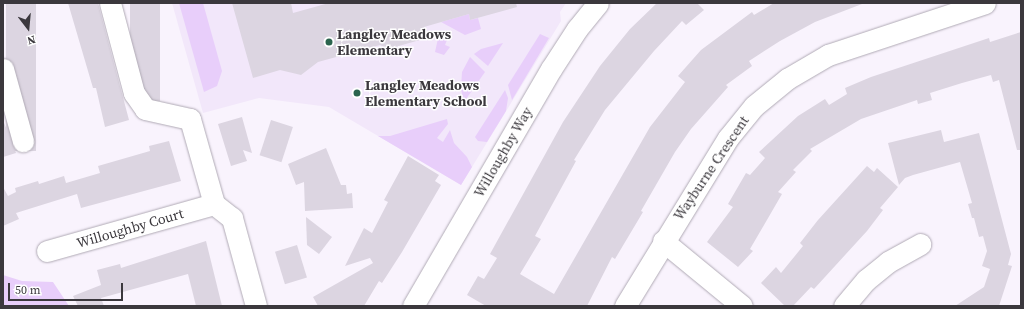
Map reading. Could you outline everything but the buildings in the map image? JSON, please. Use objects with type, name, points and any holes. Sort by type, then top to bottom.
[{"type":"street","points":[[110,3],[134,93],[145,109],[190,119],[214,204],[232,218],[256,306]]},
{"type":"street","name":"Willoughby Way","points":[[414,306],[551,69],[577,28],[598,3]]},
{"type":"street","name":"Wayburne Crescent","points":[[625,306],[663,242],[738,124],[752,108],[787,79],[847,47],[985,3]]},
{"type":"street","points":[[3,69],[23,141]]},
{"type":"street","name":"Willoughby Court","points":[[46,251],[214,204]]},
{"type":"street","points":[[663,242],[742,306]]},
{"type":"street","points":[[844,306],[866,280],[888,262],[920,244]]},
{"type":"shaded area","name":"Langley Meadows Elementary School","points":[[172,3],[566,3],[560,12],[561,21],[461,185],[329,107],[259,98],[203,113]]},
{"type":"shaded area","points":[[179,3],[203,3],[222,71],[217,86],[204,92]]},
{"type":"shaded area","points":[[469,14],[470,20],[478,18],[481,29],[465,35],[441,22]]},
{"type":"shaded area","points":[[439,34],[447,40],[445,45],[450,47],[444,55],[435,52]]},
{"type":"shaded area","points":[[540,34],[549,38],[512,100],[508,85]]},
{"type":"shaded area","points":[[503,43],[488,66],[474,54],[481,49]]},
{"type":"shaded area","points":[[470,57],[485,72],[464,102],[461,89],[462,72]]},
{"type":"shaded area","points":[[505,90],[508,98],[506,111],[487,142],[478,141],[475,137]]},
{"type":"shaded area","points":[[447,119],[448,124],[437,138],[443,142],[450,130],[454,143],[467,157],[472,167],[461,185],[378,136],[390,136]]},
{"type":"shaded area","points":[[3,275],[22,281],[53,282],[69,306],[3,306]]},
{"type":"place","name":"Langley Meadows Elementary","points":[[329,42]]},
{"type":"place","name":"Langley Meadows Elementary School","points":[[357,93]]}]
